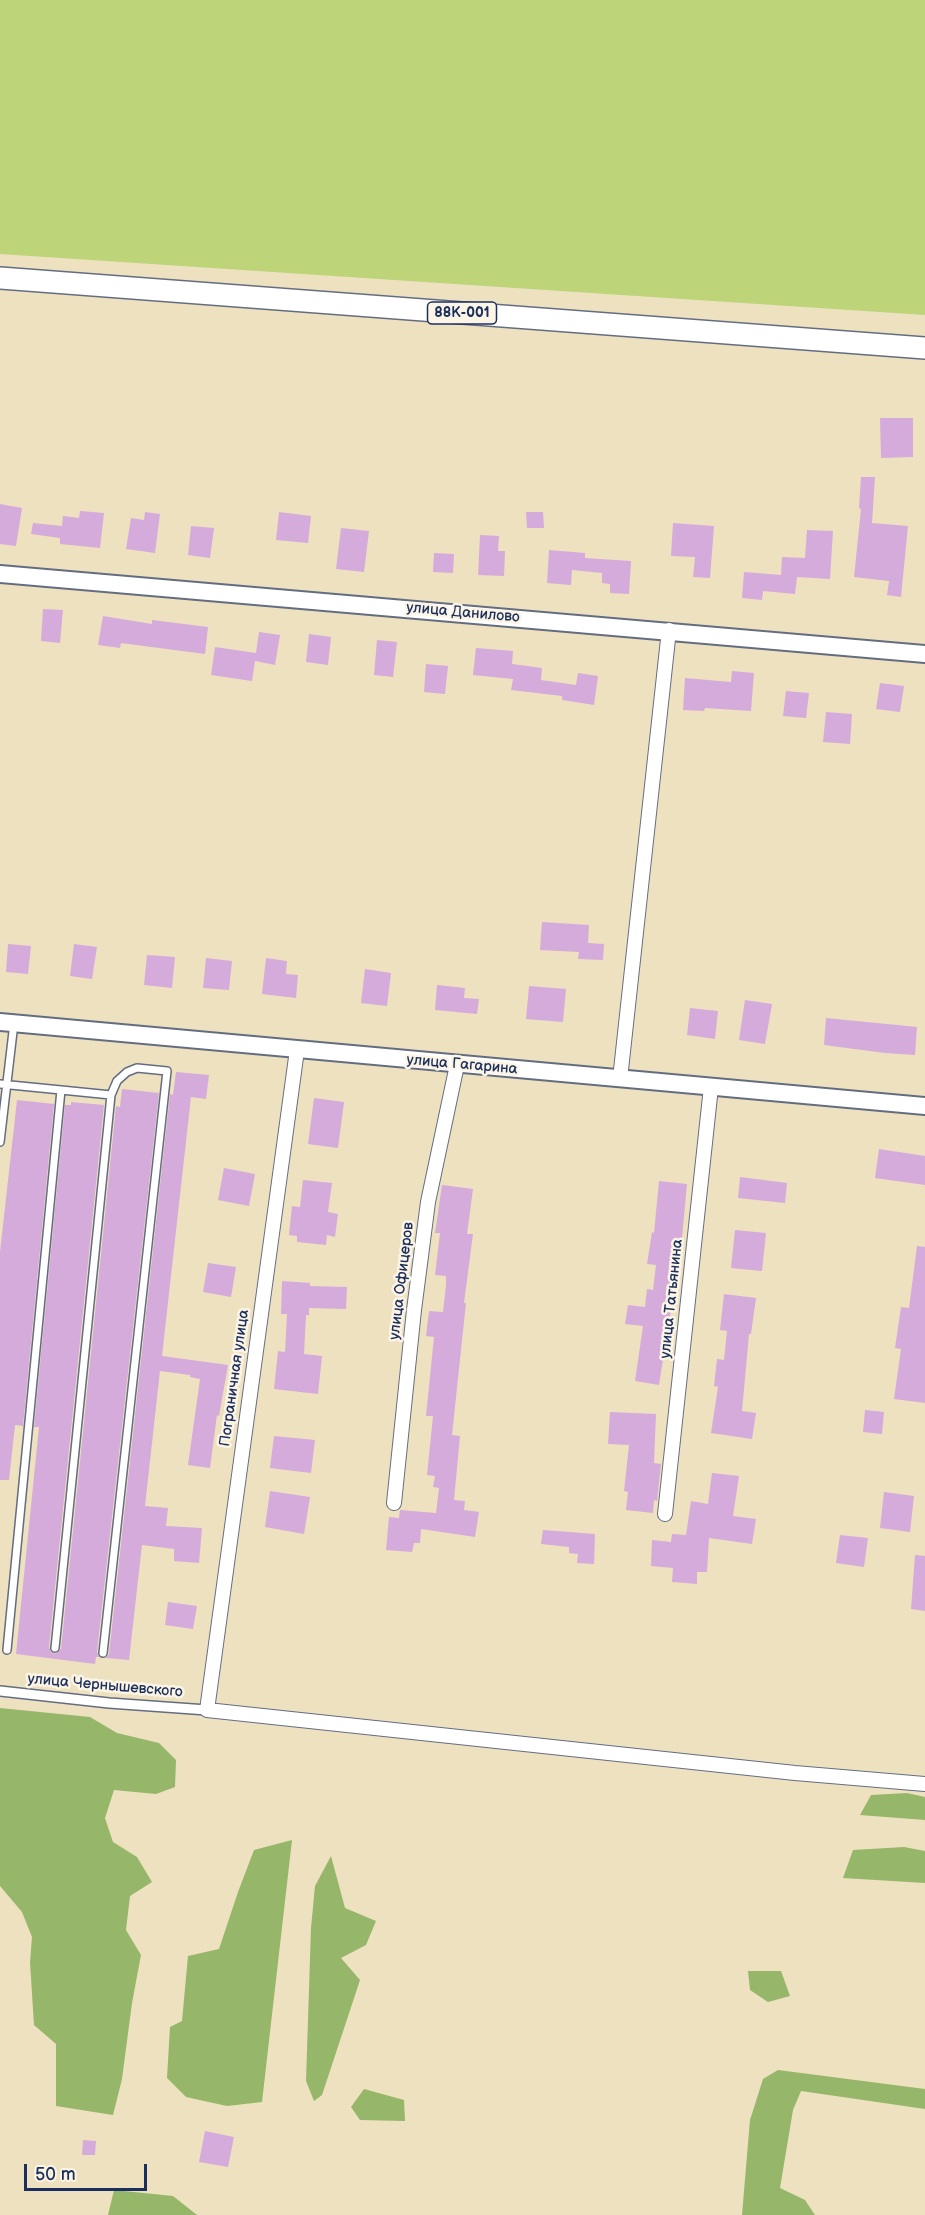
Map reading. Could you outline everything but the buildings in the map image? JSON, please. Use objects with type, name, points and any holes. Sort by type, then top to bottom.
[{"type":"main road","name":"88К-001","points":[[0,278],[925,348]]},
{"type":"street","name":"улица Данилово","points":[[0,574],[669,630],[925,654]]},
{"type":"street","points":[[620,1079],[669,630]]},
{"type":"street","name":"улица Гагарина","points":[[7,1022],[457,1065],[925,1106]]},
{"type":"street","name":"Пограничная улица","points":[[207,1710],[297,1050]]},
{"type":"street","name":"улица Офицеров","points":[[394,1503],[428,1202],[457,1065]]},
{"type":"street","name":"улица Татьянина","points":[[665,1514],[711,1088]]},
{"type":"street","name":"улица Чернышевского","points":[[0,1691],[109,1703],[207,1710]]},
{"type":"street","points":[[207,1710],[795,1773],[925,1784]]},
{"type":"lane","points":[[0,1142],[7,1022]]},
{"type":"lane","points":[[55,1648],[111,1095],[117,1081],[127,1072],[137,1068],[167,1071],[103,1653]]},
{"type":"lane","points":[[3,1084],[111,1095]]},
{"type":"lane","points":[[7,1650],[61,1090]]},
{"type":"green space","points":[[0,0],[925,0],[925,315],[0,254]]},
{"type":"green space","points":[[0,1708],[90,1717],[117,1733],[159,1743],[176,1760],[175,1787],[156,1794],[114,1790],[105,1818],[113,1842],[137,1857],[152,1882],[130,1896],[126,1930],[141,1955],[122,2079],[113,2115],[56,2106],[56,2044],[34,2025],[30,1962],[32,1937],[22,1912],[0,1886]]},
{"type":"green space","points":[[907,1793],[925,1797],[925,1820],[860,1815],[871,1795]]},
{"type":"green space","points":[[292,1840],[262,2102],[227,2106],[186,2097],[167,2078],[170,2027],[182,2021],[188,1956],[219,1949],[254,1850]]},
{"type":"green space","points":[[904,1847],[925,1851],[925,1883],[843,1878],[853,1850]]},
{"type":"green space","points":[[331,1856],[345,1908],[376,1921],[366,1945],[341,1958],[360,1980],[322,2095],[314,2101],[306,2081],[311,1928],[315,1886]]},
{"type":"green space","points":[[748,1971],[781,1971],[790,1996],[768,2002],[750,1990]]},
{"type":"green space","points":[[778,2070],[925,2089],[925,2109],[801,2091],[793,2110],[780,2188],[805,2200],[815,2215],[742,2215],[750,2120],[763,2079]]},
{"type":"green space","points":[[364,2089],[404,2100],[405,2121],[360,2120],[351,2107]]},
{"type":"green space","points":[[114,2190],[173,2196],[197,2215],[108,2215]]}]
